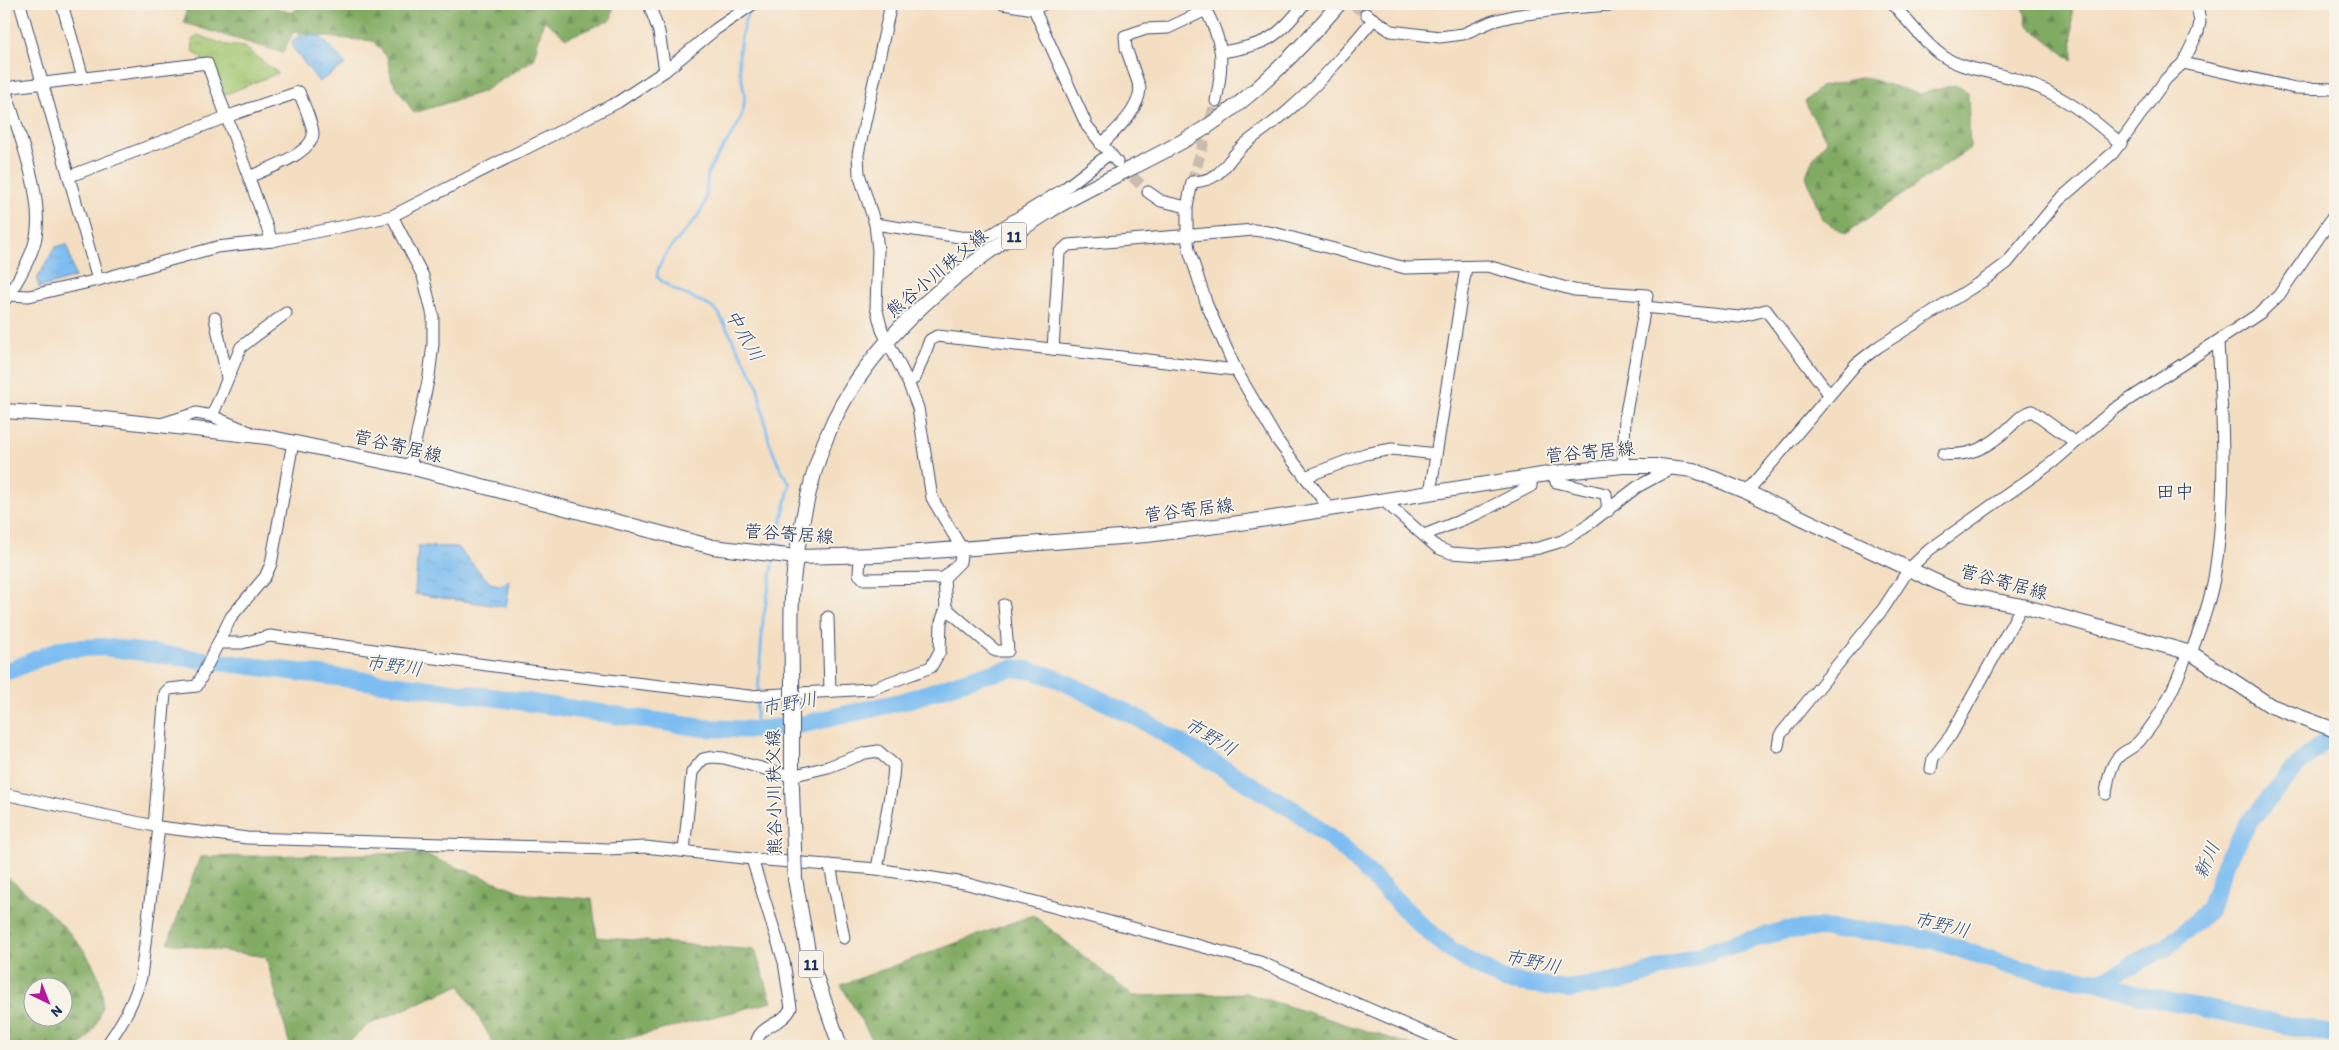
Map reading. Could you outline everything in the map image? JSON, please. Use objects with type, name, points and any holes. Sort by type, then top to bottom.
[{"type":"main road","name":"熊谷小川秩父線","points":[[840,1046],[820,994],[809,957],[795,879],[792,777],[792,685],[796,557],[807,504],[827,435],[850,391],[887,340],[932,297],[988,253],[1049,212],[1205,128],[1234,108],[1310,37],[1339,4]]},
{"type":"main road","name":"菅谷寄居線","points":[[4,411],[159,425],[261,436],[294,442],[410,467],[713,547],[796,557],[860,556],[1147,535],[1247,522],[1554,473],[1623,466],[1694,470],[1747,492],[1962,594],[2022,606],[2189,652],[2272,706],[2335,730]]},
{"type":"street","points":[[20,4],[98,280]]},
{"type":"street","points":[[62,4],[83,78]]},
{"type":"street","points":[[649,4],[659,32],[664,71]]},
{"type":"street","points":[[5,295],[28,296],[98,280],[216,247],[272,241],[392,216],[618,102],[664,71],[716,29],[753,4]]},
{"type":"street","points":[[860,556],[859,574],[864,580],[944,578],[960,562],[962,548],[932,498],[918,408],[908,382],[882,330],[876,308],[878,250],[875,224],[859,174],[858,154],[891,4]]},
{"type":"street","points":[[875,224],[960,237],[985,238],[1113,158],[1087,126],[1076,104],[1039,7],[1003,4]]},
{"type":"street","points":[[1222,52],[1255,46],[1275,36],[1304,4]]},
{"type":"street","points":[[1329,508],[1277,440],[1236,370],[1207,305],[1189,250],[1187,235],[1187,207],[1192,182],[1205,182],[1219,175],[1244,145],[1290,110],[1331,70],[1369,17],[1391,31],[1440,37],[1463,34],[1493,20],[1513,16],[1570,8],[1623,4]]},
{"type":"street","points":[[1893,4],[1940,54],[1960,64],[2013,78],[2055,94],[2087,113],[2121,144]]},
{"type":"street","points":[[1747,492],[1856,364],[1878,347],[1984,280],[2006,263],[2059,200],[2121,144],[2166,79],[2183,63],[2198,32],[2200,22],[2197,4]]},
{"type":"street","points":[[1101,145],[1131,112],[1140,95],[1140,88],[1126,48],[1125,36],[1146,29],[1168,28],[1204,7],[1222,52],[1216,101]]},
{"type":"street","points":[[5,295],[29,260],[38,230],[36,192],[4,87],[207,63],[272,241]]},
{"type":"street","points":[[2183,63],[2294,88],[2335,88]]},
{"type":"street","points":[[70,176],[299,92],[313,133],[311,140],[306,148],[284,162],[249,177]]},
{"type":"street","points":[[1148,192],[1161,201],[1187,207]]},
{"type":"street","points":[[1778,746],[1780,736],[1883,609],[1909,569],[1929,550],[2053,462],[2113,410],[2218,343],[2260,313],[2279,295],[2335,214]]},
{"type":"street","points":[[392,216],[423,276],[432,316],[429,376],[410,467]]},
{"type":"street","points":[[1053,348],[1058,258],[1062,249],[1068,245],[1254,230],[1274,233],[1405,268],[1487,266],[1574,290],[1647,295],[1625,418],[1623,466]]},
{"type":"street","points":[[1430,493],[1466,267]]},
{"type":"street","points":[[1645,307],[1739,317],[1766,310],[1829,394]]},
{"type":"street","points":[[212,416],[241,347],[286,313]]},
{"type":"street","points":[[215,318],[228,378]]},
{"type":"street","points":[[908,382],[916,378],[930,340],[937,336],[1236,370]]},
{"type":"street","points":[[2106,794],[2113,763],[2121,754],[2141,740],[2162,709],[2178,681],[2206,612],[2215,573],[2222,513],[2224,468],[2218,343]]},
{"type":"street","points":[[1943,454],[1967,454],[1980,450],[2024,414],[2032,411],[2075,442]]},
{"type":"street","points":[[159,425],[196,413],[212,416],[261,436]]},
{"type":"street","points":[[106,1046],[124,1021],[136,998],[141,977],[156,826],[165,693],[169,689],[197,686],[231,617],[265,577],[270,564],[294,442]]},
{"type":"street","points":[[1305,477],[1365,454],[1392,449],[1436,454]]},
{"type":"street","points":[[1383,500],[1438,548],[1451,553],[1480,556],[1539,548],[1562,541],[1608,511],[1637,487],[1672,468]]},
{"type":"street","points":[[1554,473],[1556,482],[1606,494],[1608,511]]},
{"type":"street","points":[[1424,535],[1477,514],[1531,486],[1531,477]]},
{"type":"street","points":[[216,646],[242,644],[270,636],[538,672],[740,695],[872,689],[931,667],[940,651],[941,622],[946,608],[944,578]]},
{"type":"street","points":[[946,608],[996,651],[1008,651],[1004,605]]},
{"type":"street","points":[[1931,769],[1933,758],[1951,735],[2022,606]]},
{"type":"street","points":[[828,617],[830,692]]},
{"type":"street","points":[[684,851],[692,772],[703,759],[712,757],[724,758],[792,777],[828,767],[865,753],[878,751],[894,765],[878,869]]},
{"type":"street","points":[[4,794],[156,826],[247,838],[609,849],[646,847],[752,859],[878,869],[964,883],[1260,962],[1454,1046]]},
{"type":"street","points":[[752,859],[784,962],[791,1008],[784,1019],[763,1030],[757,1036],[756,1046]]},
{"type":"street","points":[[830,865],[844,938]]},
{"type":"green space","points":[[266,4],[291,13],[305,4],[614,4],[611,20],[566,38],[544,20],[533,60],[482,92],[414,113],[392,80],[387,57],[373,41],[293,32],[283,53],[184,23],[187,5]]},
{"type":"green space","points":[[2022,4],[2072,4],[2073,61],[2028,25]]},
{"type":"green space","points":[[197,35],[226,45],[244,47],[278,73],[224,95],[201,58],[193,51],[192,40]]},
{"type":"green space","points":[[1863,77],[1919,94],[1955,85],[1968,92],[1970,148],[1845,234],[1822,219],[1806,176],[1813,158],[1827,141],[1804,102],[1820,87]]},
{"type":"green space","points":[[420,853],[527,894],[592,899],[597,937],[755,950],[772,1002],[598,1046],[495,1046],[460,985],[366,1026],[345,1046],[290,1046],[266,957],[168,943],[200,857]]},
{"type":"green space","points":[[4,876],[62,925],[92,962],[100,983],[102,1003],[93,1030],[77,1046],[4,1046]]},
{"type":"green space","points":[[1033,915],[1133,996],[1246,993],[1415,1046],[876,1046],[841,985]]},
{"type":"water","points":[[300,35],[320,36],[346,64],[319,82],[293,48],[292,42]]},
{"type":"water","points":[[67,244],[75,277],[39,288],[37,279],[55,247]]},
{"type":"water","points":[[418,546],[457,547],[490,583],[500,585],[510,581],[506,607],[415,594]]},
{"type":"waterway","name":"中爪川","points":[[748,12],[739,50],[739,64],[745,95],[742,115],[734,132],[709,171],[704,205],[663,259],[657,277],[671,288],[718,312],[757,384],[769,441],[778,464],[790,484],[775,551]]},
{"type":"waterway","name":"中爪川","points":[[758,692],[763,620],[774,557]]},
{"type":"waterway","name":"市野川","points":[[4,671],[11,670],[61,649],[103,647],[491,697],[704,728],[755,730],[795,726],[904,701],[980,676],[1014,668],[1033,671],[1058,679],[1140,719],[1297,812],[1345,850],[1424,928],[1452,951],[1503,980],[1567,989],[1622,981],[1728,946],[1786,930],[1818,928],[1870,931],[1933,940],[2020,969],[2099,982],[2139,995],[2335,1035]]},
{"type":"waterway","name":"中爪川","points":[[755,730],[757,699]]},
{"type":"waterway","name":"新川","points":[[2099,982],[2167,947],[2209,910],[2226,861],[2249,822],[2298,765],[2335,733]]},
{"type":"tunnel","points":[[1352,4],[1366,14]]},
{"type":"tunnel","points":[[1192,182],[1216,101]]},
{"type":"tunnel","points":[[1121,165],[1148,192]]},
{"type":"district","name":"田中","points":[[2175,491]]}]
